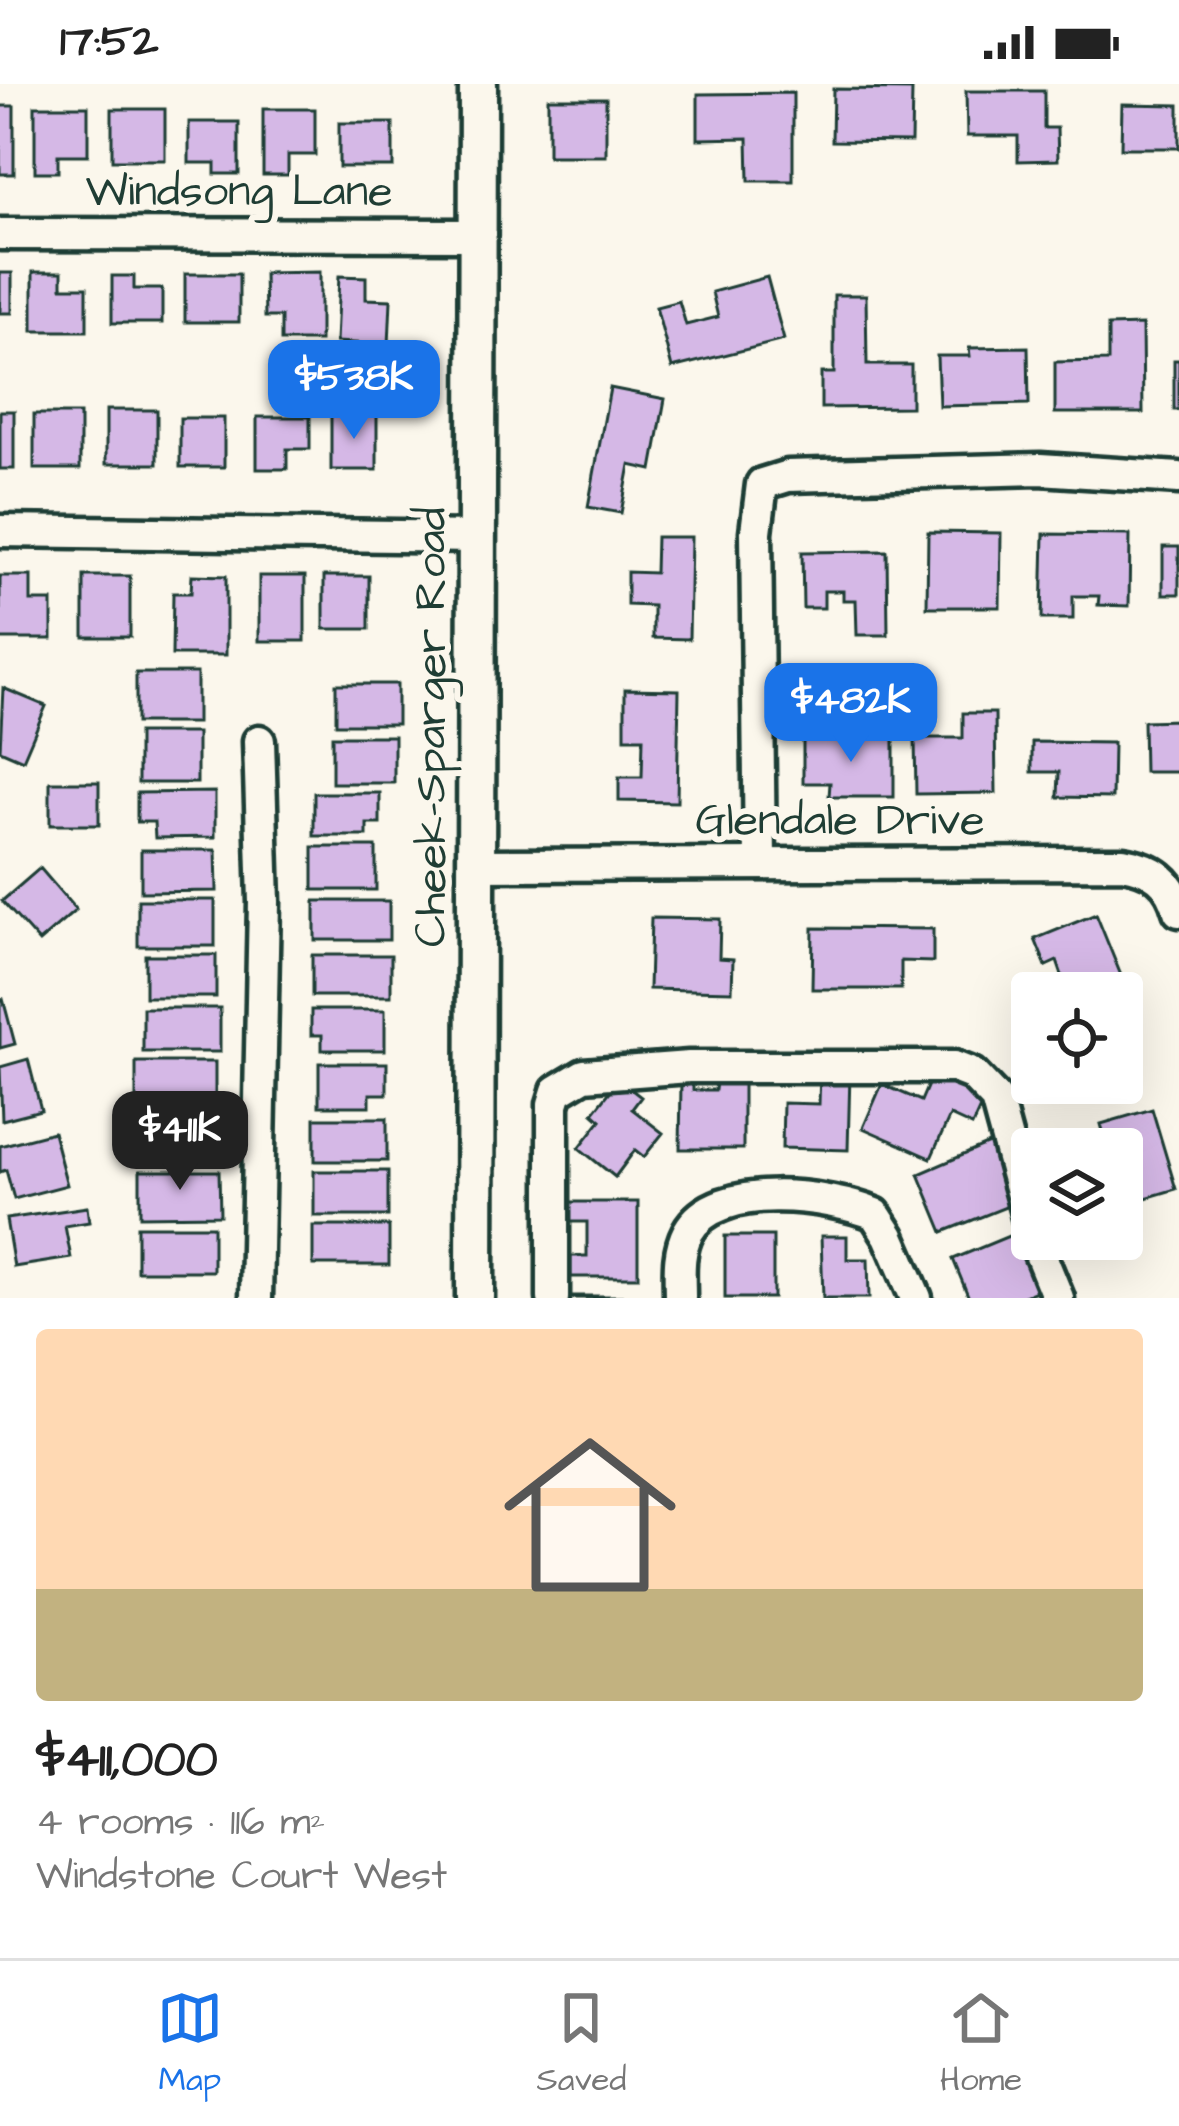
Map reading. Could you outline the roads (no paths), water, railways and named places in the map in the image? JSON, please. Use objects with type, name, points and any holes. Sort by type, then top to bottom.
[{"type":"main road","name":"Cheek-Sparger Road","points":[[475,1298],[478,84]]},
{"type":"street","name":"Windsong Lane","points":[[0,234],[478,235]]},
{"type":"street","points":[[760,862],[756,532],[762,484],[788,476],[1040,469],[1179,478]]},
{"type":"street","points":[[0,531],[478,537]]},
{"type":"street","points":[[256,1298],[264,902],[259,741]]},
{"type":"street","name":"Glendale Drive","points":[[477,865],[1123,863],[1151,868],[1174,892],[1179,911]]},
{"type":"street","points":[[553,1298],[553,1104],[557,1091],[584,1075],[689,1067],[954,1067],[972,1074],[996,1099],[1011,1155]]},
{"type":"street","points":[[680,1298],[680,1255],[688,1231],[702,1214],[725,1202],[747,1198],[827,1200],[875,1214],[916,1298]]},
{"type":"street","points":[[1043,1260],[1058,1298]]}]
